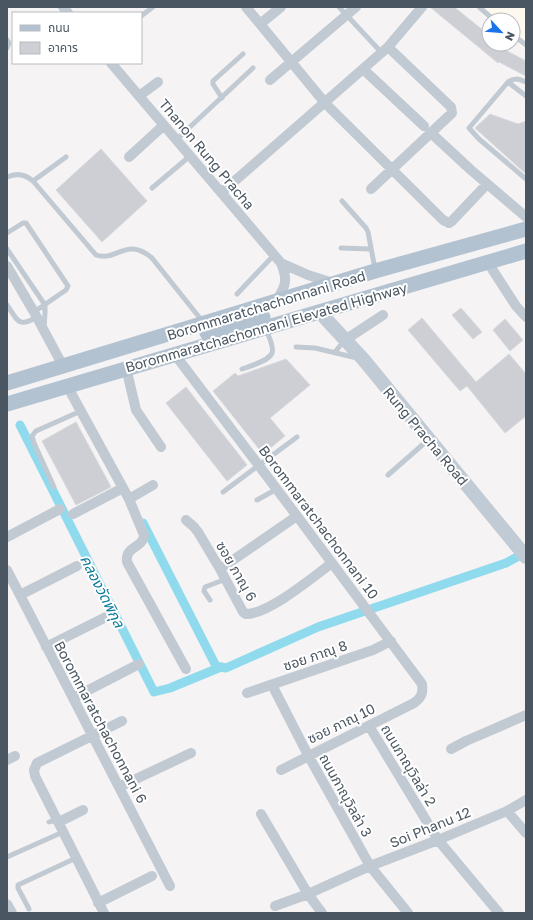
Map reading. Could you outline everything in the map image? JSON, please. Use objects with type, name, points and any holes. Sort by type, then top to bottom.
[{"type":"main road","name":"Borommaratchachonnani Road","points":[[7,383],[375,271],[526,229]]},
{"type":"main road","name":"Borommaratchachonnani Elevated Highway","points":[[7,392],[526,240]]},
{"type":"main road","name":"Borommaratchachonnani Elevated Highway","points":[[7,404],[526,251]]},
{"type":"main road","name":"Borommaratchachonnani Road","points":[[7,412],[526,259]]},
{"type":"street","points":[[246,7],[325,103],[446,222],[452,221],[487,184]]},
{"type":"street","points":[[260,24],[280,7]]},
{"type":"street","points":[[270,80],[356,7]]},
{"type":"street","points":[[222,192],[385,50],[422,7]]},
{"type":"street","points":[[371,189],[392,170],[427,129],[450,115],[452,110],[451,107],[385,50]]},
{"type":"street","name":"Thanon Rung Pracha","points":[[112,64],[278,259],[286,274],[286,280],[282,293],[276,301]]},
{"type":"street","points":[[363,69],[487,184],[526,217]]},
{"type":"street","points":[[139,96],[158,82]]},
{"type":"street","points":[[129,157],[164,125]]},
{"type":"street","name":"Thanon Rung Pracha","points":[[278,259],[308,275],[335,284]]},
{"type":"street","points":[[7,266],[10,277],[36,314],[63,366]]},
{"type":"street","points":[[492,269],[516,306],[526,317]]},
{"type":"street","points":[[345,340],[383,315]]},
{"type":"street","name":"Rung Pracha Road","points":[[324,318],[363,359],[526,557]]},
{"type":"street","name":"Borommaratchachonnani 10","points":[[180,360],[375,619],[422,684],[423,692],[420,698],[414,703]]},
{"type":"street","points":[[128,376],[136,410],[161,448]]},
{"type":"street","points":[[71,393],[129,499],[144,536],[144,540],[129,551],[126,557],[127,562],[186,669]]},
{"type":"street","points":[[129,499],[154,485]]},
{"type":"street","points":[[73,514],[123,488]]},
{"type":"street","points":[[7,538],[60,509]]},
{"type":"street","points":[[220,569],[297,516]]},
{"type":"street","name":"ซอย ภาณุ 6","points":[[186,520],[198,532],[226,579],[243,612],[248,614],[259,611],[287,596],[332,563]]},
{"type":"street","points":[[20,596],[77,566]]},
{"type":"street","name":"Borommaratchachonnani 6","points":[[7,570],[170,886]]},
{"type":"street","points":[[46,647],[112,614]]},
{"type":"street","name":"ซอย ภาณุ 8","points":[[247,693],[374,650],[391,641]]},
{"type":"street","points":[[73,698],[139,664]]},
{"type":"street","name":"ถนนภาณุวิลล่า 3","points":[[272,684],[308,755],[370,866],[408,913]]},
{"type":"street","name":"ซอย ภาณุ 10","points":[[281,770],[308,755],[414,703]]},
{"type":"street","points":[[451,749],[526,715]]},
{"type":"street","points":[[104,913],[76,858],[57,825],[35,776],[35,766],[37,763],[122,721]]},
{"type":"street","name":"ถนนภาณุวิลล่า 2","points":[[368,726],[438,840],[499,913]]},
{"type":"street","points":[[119,787],[191,753]]},
{"type":"street","name":"Soi Phanu 12","points":[[275,906],[308,894],[370,866],[438,840],[507,811],[526,800]]},
{"type":"street","points":[[57,825],[83,810]]},
{"type":"street","points":[[507,811],[526,833]]},
{"type":"street","points":[[261,814],[308,894],[322,913]]},
{"type":"street","points":[[98,903],[152,876]]},
{"type":"street","points":[[7,904],[12,913]]},
{"type":"lane","points":[[142,15],[153,7]]},
{"type":"lane","points":[[339,7],[385,50]]},
{"type":"lane","points":[[7,40],[9,43],[7,48]]},
{"type":"lane","points":[[222,98],[213,82],[243,54]]},
{"type":"lane","points":[[176,140],[253,68]]},
{"type":"lane","points":[[526,82],[518,78],[508,82],[469,128],[479,139],[526,179]]},
{"type":"lane","points":[[508,82],[526,96]]},
{"type":"lane","points":[[152,188],[190,156]]},
{"type":"lane","points":[[33,181],[66,157]]},
{"type":"lane","points":[[7,177],[16,174],[24,175],[33,181],[96,255],[102,257],[129,249],[144,251],[152,258],[204,324]]},
{"type":"lane","points":[[342,201],[368,232],[375,271]]},
{"type":"lane","points":[[7,233],[26,223],[67,284],[67,290],[44,304],[36,314],[25,323],[16,319],[7,305]]},
{"type":"lane","points":[[341,248],[370,249]]},
{"type":"lane","points":[[7,249],[44,304],[44,329]]},
{"type":"lane","points":[[237,294],[278,259]]},
{"type":"lane","points":[[242,369],[262,362],[270,357],[272,348],[268,334]]},
{"type":"lane","points":[[335,352],[345,340]]},
{"type":"lane","points":[[296,347],[315,348],[363,359]]},
{"type":"lane","points":[[54,487],[32,436],[36,431],[81,411]]},
{"type":"lane","points":[[223,492],[297,437]]},
{"type":"lane","points":[[388,475],[429,440]]},
{"type":"lane","points":[[257,500],[277,489]]},
{"type":"lane","points":[[210,600],[204,591],[205,587],[226,579]]},
{"type":"lane","points":[[7,857],[57,825]]},
{"type":"lane","points":[[29,909],[18,888],[18,885],[76,858]]},
{"type":"shaded area","points":[[474,7],[526,7],[526,50],[521,46],[521,12],[481,13]]},
{"type":"building","points":[[430,7],[454,7],[481,29],[481,49]]},
{"type":"building","points":[[485,52],[509,52],[526,61],[526,76],[499,62],[498,63]]},
{"type":"building","points":[[490,114],[518,124],[526,121],[526,174],[475,128]]},
{"type":"building","points":[[101,149],[147,201],[102,242],[56,190]]},
{"type":"building","points":[[461,308],[482,332],[473,339],[452,315]]},
{"type":"building","points":[[422,318],[476,382],[509,354],[526,374],[526,416],[505,433],[467,386],[460,391],[408,330]]},
{"type":"building","points":[[505,319],[523,340],[510,351],[493,330]]},
{"type":"building","points":[[286,359],[310,385],[270,418],[285,436],[263,454],[213,391],[235,373],[238,376]]},
{"type":"building","points":[[186,387],[247,465],[227,481],[166,403]]},
{"type":"building","points":[[76,422],[111,487],[76,505],[42,441]]},
{"type":"waterway","name":"คลองวัดพิกุล","points":[[20,425],[154,692],[170,688],[221,667]]},
{"type":"waterway","points":[[143,523],[216,666],[226,668],[318,627],[506,563],[526,552]]}]
